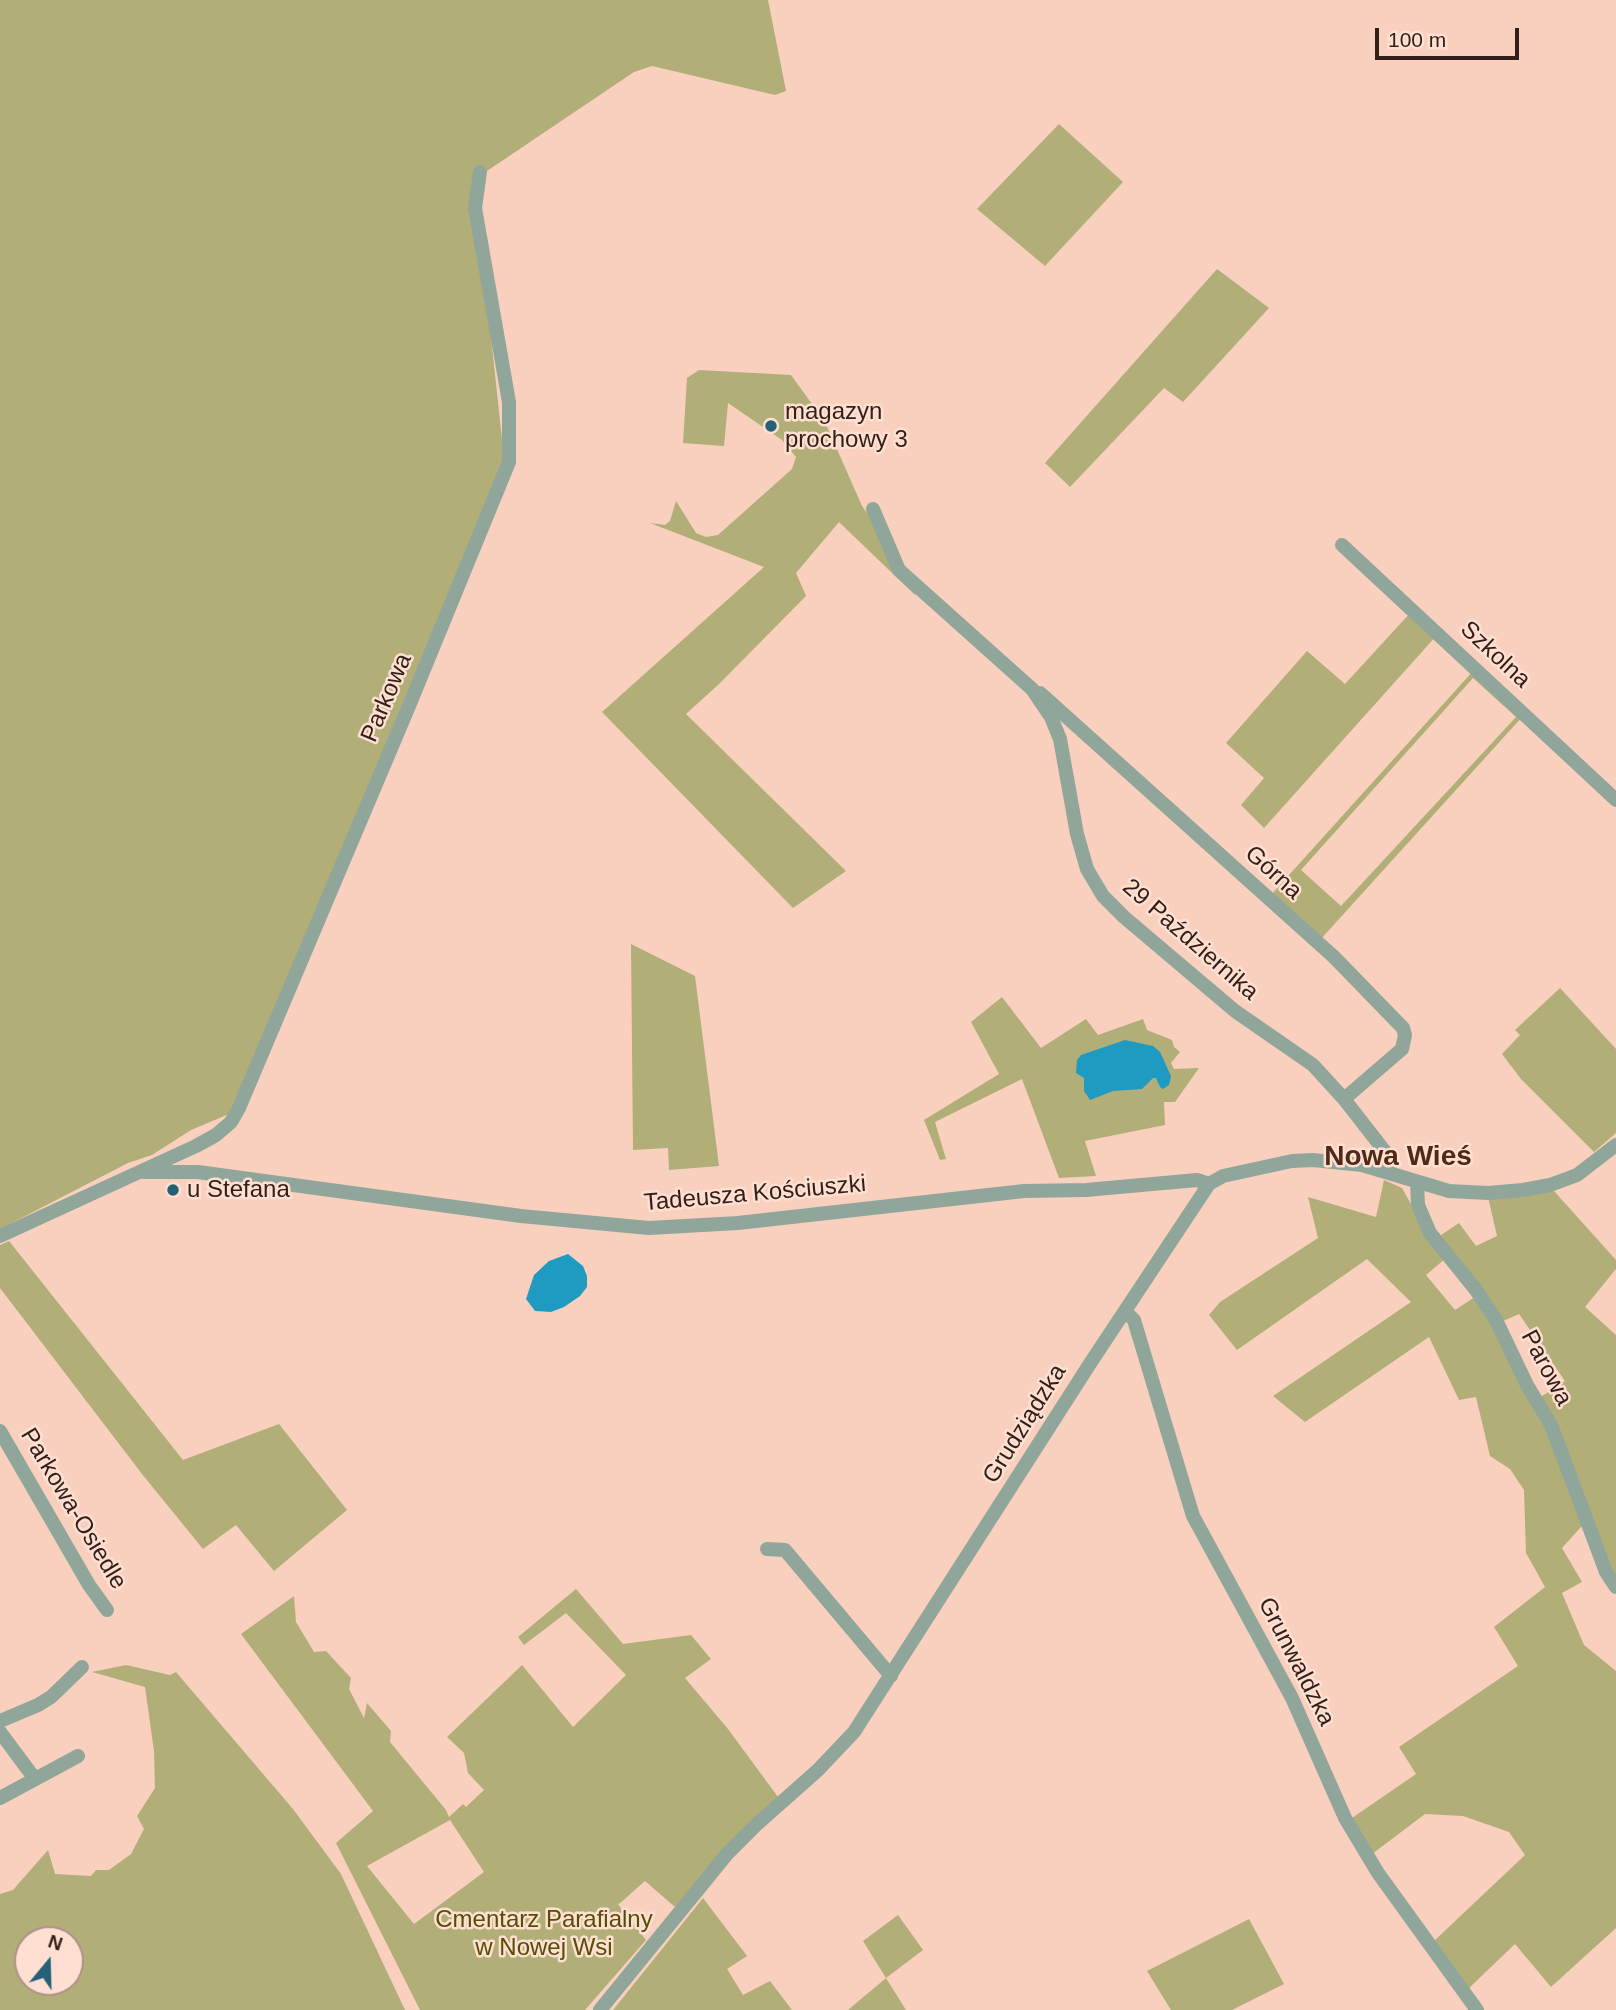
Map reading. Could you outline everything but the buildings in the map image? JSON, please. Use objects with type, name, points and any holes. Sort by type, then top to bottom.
[{"type":"street","name":"Parkowa","points":[[0,1236],[216,1135],[231,1122],[239,1108],[509,462],[509,402],[475,208],[480,172]]},
{"type":"street","name":"29 Października","points":[[873,509],[899,570],[1035,693],[1051,718],[1060,739],[1077,834],[1087,869],[1104,896],[1124,917],[1235,1012],[1289,1046],[1312,1065],[1344,1099],[1390,1158],[1389,1172]]},
{"type":"street","name":"Szkolna","points":[[1342,545],[1616,800]]},
{"type":"street","name":"Górna","points":[[1035,693],[1040,692],[1334,957],[1403,1028],[1405,1035],[1402,1049],[1344,1099]]},
{"type":"street","points":[[1209,1184],[1223,1176],[1292,1161],[1333,1161],[1389,1172],[1449,1191],[1488,1193],[1541,1187],[1577,1175],[1616,1145]]},
{"type":"street","name":"Tadeusza Kościuszki","points":[[138,1172],[198,1172],[520,1216],[649,1228],[737,1223],[1024,1191],[1086,1190],[1197,1180],[1209,1184]]},
{"type":"street","name":"Parowa","points":[[1417,1182],[1418,1205],[1430,1233],[1476,1290],[1496,1320],[1527,1385],[1551,1425],[1606,1573],[1616,1587]]},
{"type":"street","name":"Grudziądzka","points":[[600,2010],[727,1854],[818,1770],[854,1732],[1209,1184]]},
{"type":"street","name":"Grunwaldzka","points":[[1125,1311],[1134,1320],[1193,1516],[1292,1699],[1345,1818],[1378,1872],[1477,2010]]},
{"type":"street","name":"Parkowa-Osiedle","points":[[0,1431],[89,1585],[107,1610]]},
{"type":"street","points":[[767,1549],[785,1550],[891,1676]]},
{"type":"street","points":[[0,1721],[51,1697],[82,1667]]},
{"type":"street","points":[[0,1732],[35,1779]]},
{"type":"street","points":[[0,1798],[78,1756]]},
{"type":"green space","points":[[0,0],[768,0],[786,91],[775,95],[652,66],[634,72],[484,173],[473,169],[504,458],[239,1101],[229,1114],[191,1130],[152,1155],[128,1163],[0,1229]]},
{"type":"green space","points":[[1059,124],[1123,182],[1045,266],[977,209]]},
{"type":"green space","points":[[1217,269],[1269,308],[1183,402],[1164,388],[1070,487],[1045,463]]},
{"type":"green space","points":[[699,370],[791,375],[825,422],[862,506],[916,582],[915,595],[839,522],[796,573],[806,596],[686,714],[846,871],[793,908],[602,712],[764,567],[650,523],[665,525],[670,521],[676,501],[696,533],[706,537],[718,535],[792,469],[796,457],[782,440],[728,403],[724,446],[683,443],[687,378]]},
{"type":"green space","points":[[1412,611],[1437,635],[1264,828],[1241,805],[1264,778],[1226,743],[1307,651],[1345,684]]},
{"type":"green space","points":[[1474,670],[1523,716],[1320,940],[1270,896]],"holes":[[[1473,678],[1516,717],[1341,906],[1301,870]]]},
{"type":"green space","points":[[631,944],[695,976],[719,1166],[669,1170],[668,1148],[633,1150]]},
{"type":"green space","points":[[1560,988],[1616,1049],[1616,1133],[1594,1152],[1521,1079],[1502,1054],[1520,1035],[1515,1030]]},
{"type":"green space","points":[[1002,997],[1041,1048],[1086,1019],[1098,1035],[1143,1019],[1147,1030],[1172,1040],[1174,1047],[1180,1052],[1171,1063],[1174,1069],[1199,1068],[1175,1102],[1164,1102],[1165,1125],[1085,1141],[1096,1176],[1059,1178],[1022,1079],[935,1122],[946,1159],[940,1160],[924,1120],[999,1074],[971,1022]]},
{"type":"green space","points":[[1384,1180],[1402,1188],[1426,1231],[1446,1258],[1426,1275],[1455,1310],[1481,1293],[1441,1235],[1459,1223],[1476,1246],[1497,1236],[1488,1197],[1554,1191],[1616,1260],[1616,1269],[1585,1307],[1616,1335],[1616,1579],[1582,1526],[1562,1548],[1582,1582],[1562,1593],[1584,1645],[1616,1671],[1616,1928],[1551,1987],[1515,1944],[1467,1990],[1434,1941],[1525,1855],[1509,1832],[1463,1816],[1425,1814],[1372,1854],[1352,1818],[1416,1774],[1399,1747],[1518,1666],[1494,1627],[1545,1587],[1526,1553],[1524,1490],[1510,1469],[1490,1456],[1476,1397],[1459,1400],[1429,1337],[1305,1422],[1273,1396],[1411,1302],[1367,1259],[1237,1350],[1209,1315],[1220,1302],[1318,1238],[1308,1197],[1376,1217]],"holes":[[[1519,1314],[1565,1381],[1539,1398],[1501,1322]]]},
{"type":"green space","points":[[9,1241],[183,1460],[279,1424],[347,1510],[274,1571],[236,1525],[203,1549],[142,1474],[0,1288],[0,1245]]},
{"type":"green space","name":"Cmentarz Parafialny w Nowej Wsi","points":[[576,1589],[623,1644],[691,1635],[711,1659],[685,1678],[728,1729],[778,1797],[675,1907],[645,1881],[617,1903],[646,1940],[585,2010],[420,2010],[336,1843],[373,1811],[241,1634],[294,1596],[296,1622],[314,1652],[326,1651],[351,1678],[349,1689],[364,1718],[367,1703],[391,1731],[390,1742],[449,1817],[463,1804],[466,1807],[484,1790],[468,1773],[464,1753],[447,1737],[522,1665],[573,1727],[626,1675],[566,1613],[524,1645],[518,1637]],"holes":[[[450,1820],[484,1872],[414,1924],[367,1866]]]},
{"type":"green space","points":[[126,1665],[170,1675],[176,1672],[293,1809],[341,1874],[405,2010],[0,2010],[0,1894],[13,1890],[48,1850],[55,1874],[91,1876],[96,1870],[109,1870],[131,1854],[144,1829],[137,1816],[155,1788],[154,1751],[145,1687],[92,1672]]},
{"type":"green space","points":[[703,1898],[747,1956],[727,1969],[743,1995],[770,1981],[792,2010],[613,2010]]},
{"type":"green space","points":[[898,1915],[923,1950],[886,1978],[863,1941]]},
{"type":"green space","points":[[1249,1919],[1284,1984],[1232,2010],[1171,2010],[1147,1971]]},
{"type":"green space","points":[[886,1978],[906,2010],[848,2010]]},
{"type":"water","points":[[1125,1040],[1153,1046],[1160,1052],[1171,1076],[1169,1085],[1163,1089],[1156,1078],[1153,1078],[1142,1089],[1113,1091],[1090,1100],[1084,1091],[1084,1078],[1076,1073],[1077,1060],[1081,1055]]},
{"type":"water","points":[[568,1254],[583,1266],[587,1287],[580,1296],[564,1307],[551,1312],[535,1311],[526,1299],[534,1275],[549,1261]]},
{"type":"place","name":"magazyn prochowy 3","points":[[771,426]]},
{"type":"place","name":"u Stefana","points":[[173,1190]]},
{"type":"district","name":"Nowa Wieś","points":[[1398,1157]]}]
